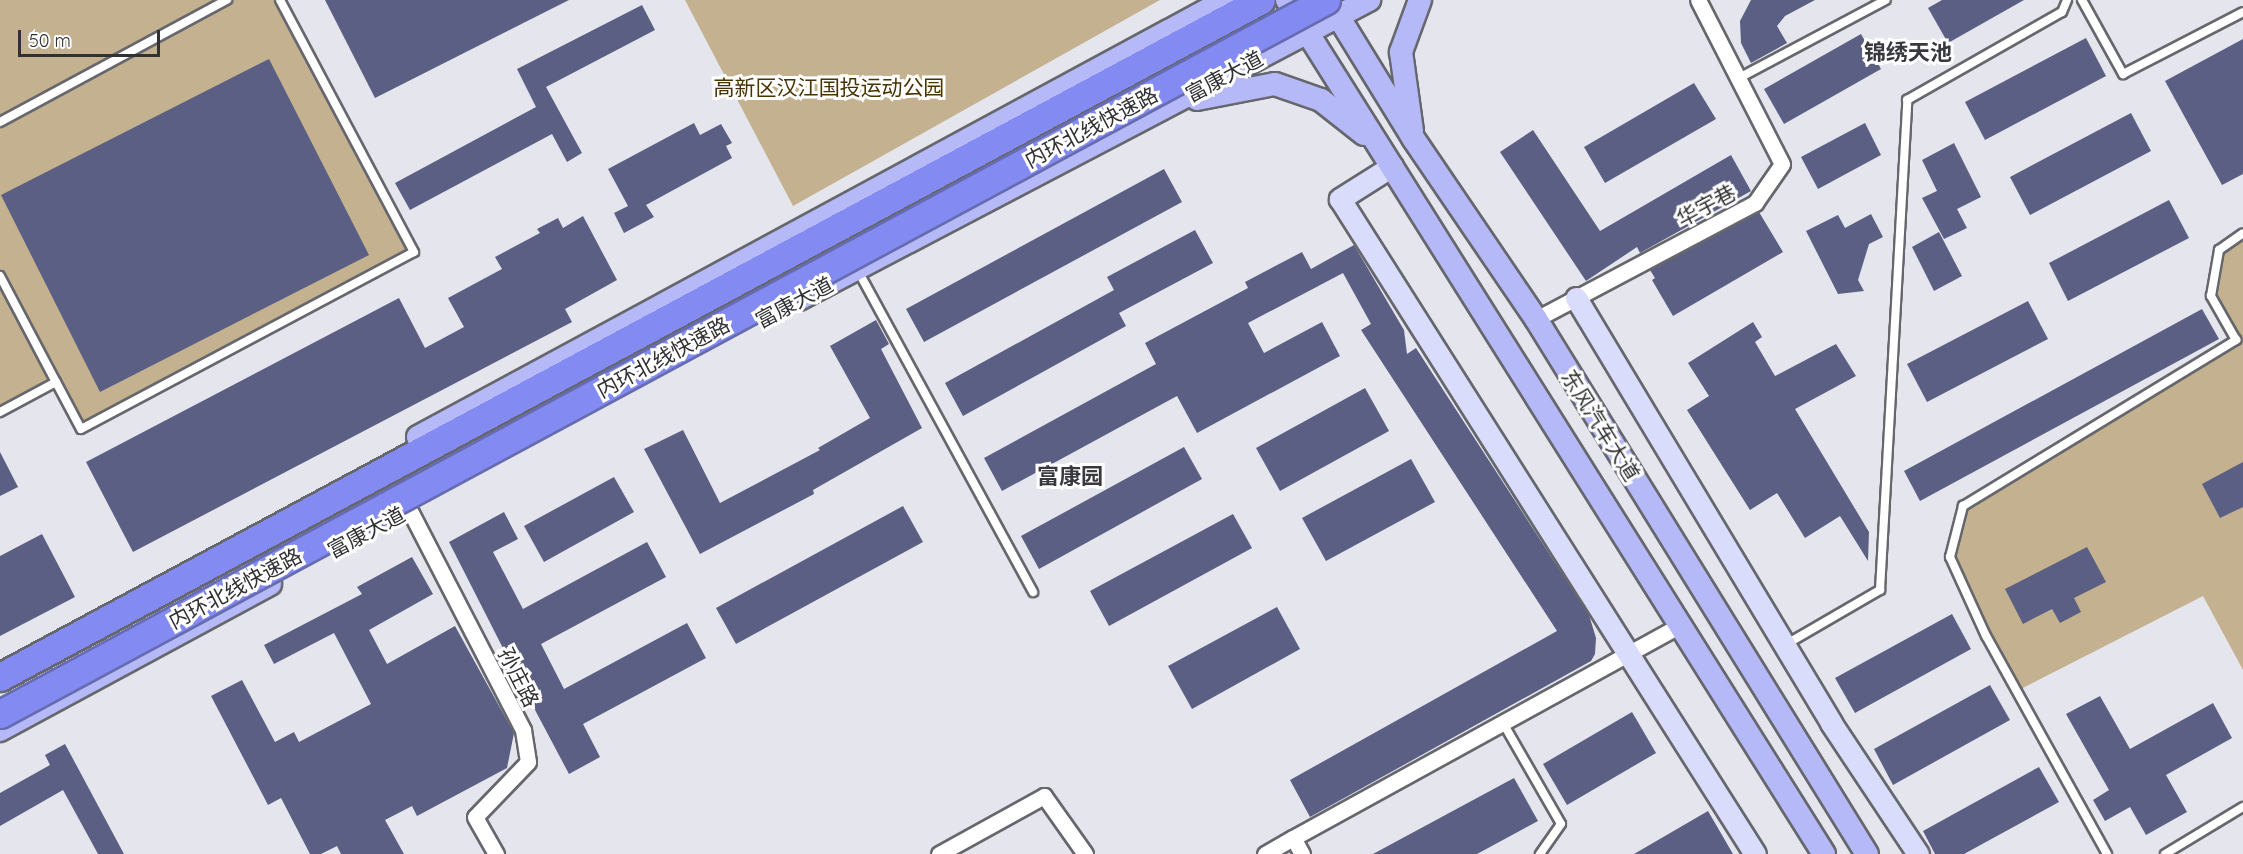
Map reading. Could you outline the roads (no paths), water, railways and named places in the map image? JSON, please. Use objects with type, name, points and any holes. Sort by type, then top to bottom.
[{"type":"highway","name":"内环北线快速路","points":[[0,677],[1261,0]]},
{"type":"highway","name":"内环北线快速路","points":[[0,714],[1330,5]]},
{"type":"main road","points":[[1158,37],[1201,0]]},
{"type":"main road","points":[[0,663],[1226,0]]},
{"type":"main road","name":"东风汽车大道","points":[[1287,0],[1824,854]]},
{"type":"main road","name":"富康大道","points":[[0,730],[857,268],[1307,33],[1330,5],[1369,0]]},
{"type":"main road","points":[[1413,138],[1401,52],[1420,0]]},
{"type":"main road","name":"东风汽车大道","points":[[1330,5],[1413,138],[1536,319],[1867,854]]},
{"type":"main road","points":[[1172,103],[1275,84],[1321,100],[1379,146]]},
{"type":"street","name":"华宇巷","points":[[1536,319],[1755,203],[1782,164],[1698,0]]},
{"type":"street","points":[[1392,166],[1340,199],[1755,854]]},
{"type":"street","points":[[1576,298],[1784,645],[1918,854]]},
{"type":"street","name":"孙庄路","points":[[409,509],[523,730],[528,762],[475,817],[496,854]]},
{"type":"street","points":[[1265,854],[1679,626]]},
{"type":"street","points":[[939,854],[1044,796],[1085,854]]},
{"type":"street","points":[[1293,838],[1302,854]]},
{"type":"lane","points":[[0,122],[227,0]]},
{"type":"lane","points":[[0,276],[81,429],[414,252],[280,0]]},
{"type":"lane","points":[[1739,78],[1886,0]]},
{"type":"lane","points":[[1784,645],[1880,590],[1907,100],[2062,12],[2067,0]]},
{"type":"lane","points":[[2082,0],[2123,74],[2243,12]]},
{"type":"lane","points":[[2107,854],[1986,636],[1950,557],[1963,506],[2236,340],[2211,296],[2219,250],[2243,233]]},
{"type":"lane","points":[[857,268],[1033,592]]},
{"type":"lane","points":[[0,412],[56,382]]},
{"type":"lane","points":[[1503,723],[1561,824],[1540,854]]},
{"type":"lane","points":[[2165,854],[2243,807]]},
{"type":"district","name":"锦绣天池","points":[[1908,53]]},
{"type":"district","name":"富康园","points":[[1070,477]]},
{"type":"park label","name":"高新区汉江国投运动公园","points":[[829,87]]}]
